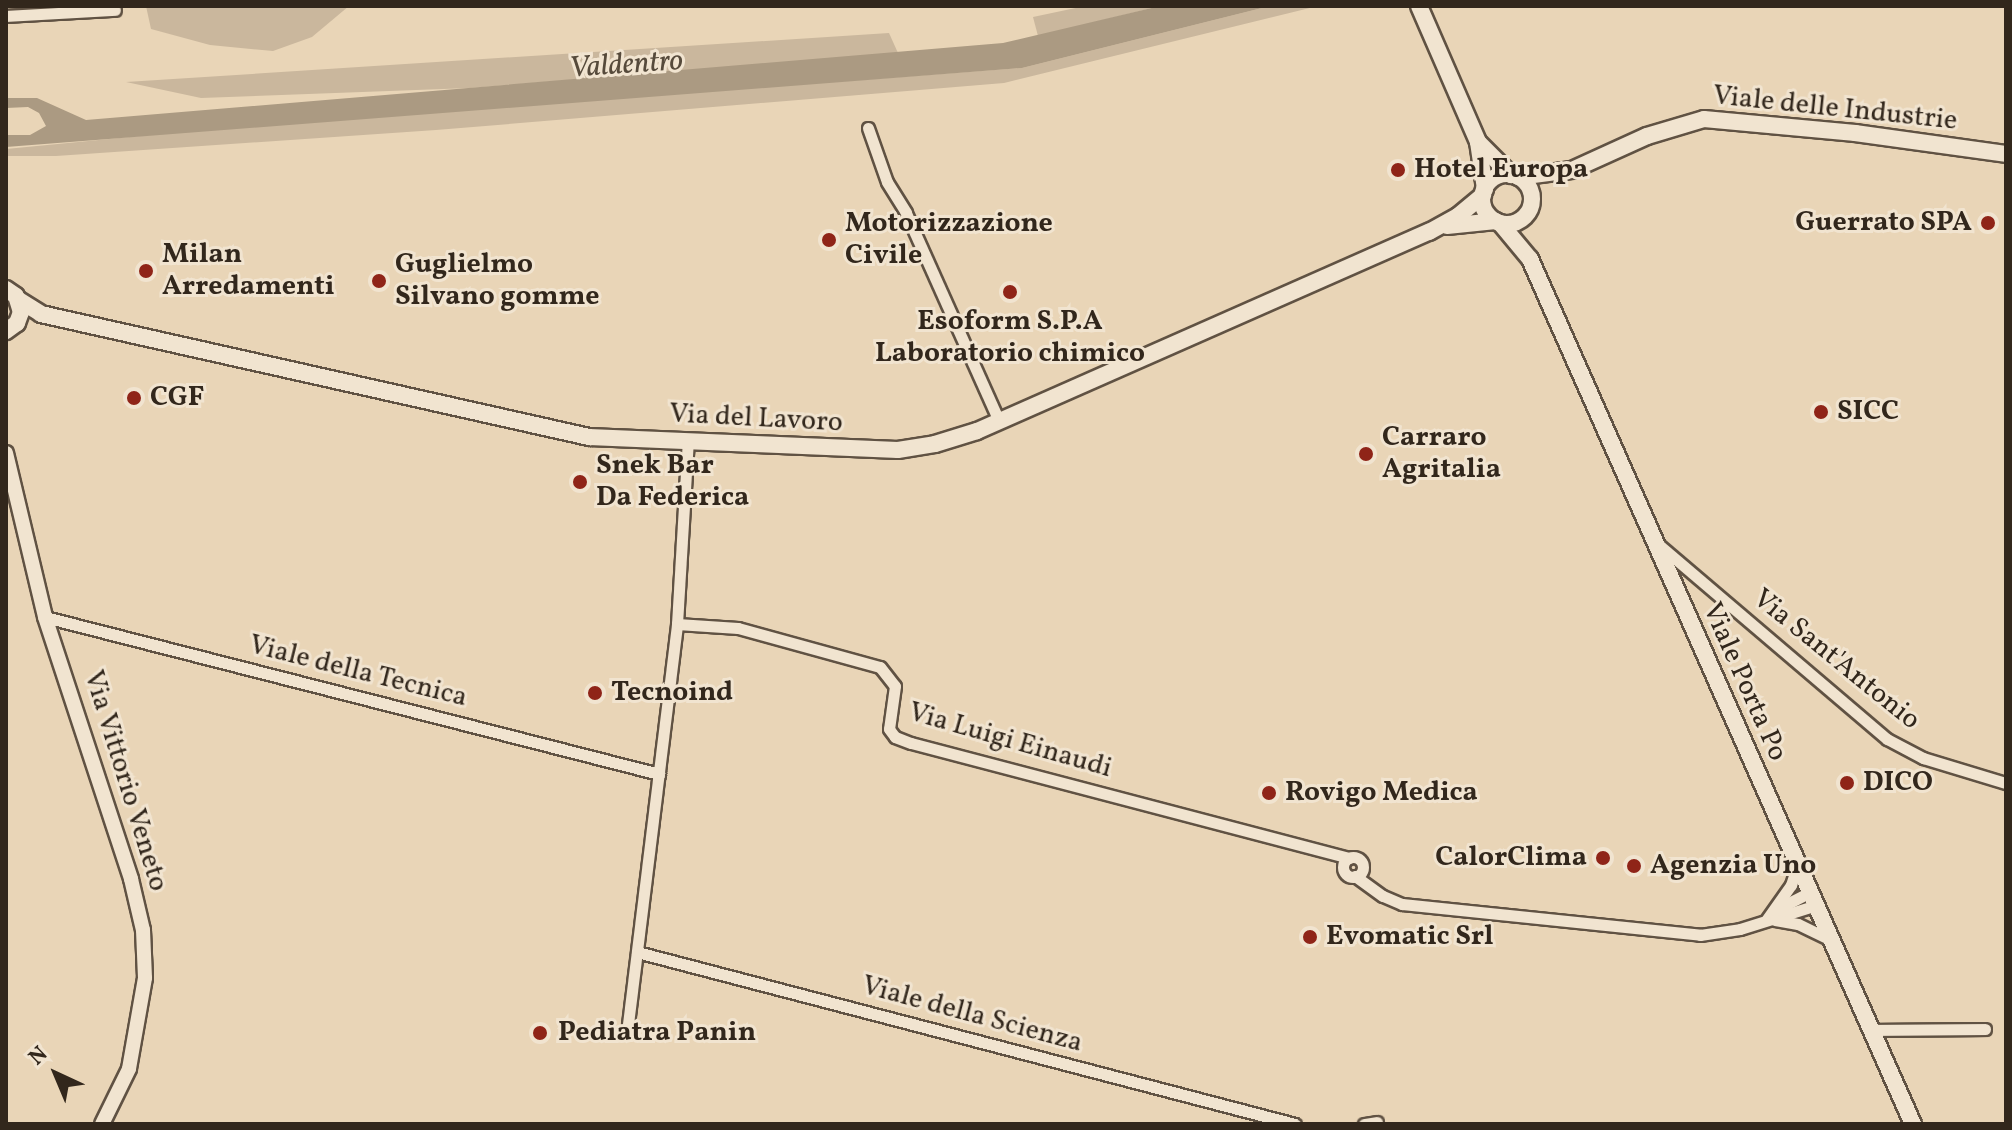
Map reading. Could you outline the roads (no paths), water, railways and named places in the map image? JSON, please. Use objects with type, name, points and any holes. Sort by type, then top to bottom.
[{"type":"main road","name":"Viale Porta Po","points":[[1419,6],[1478,142],[1485,209],[1530,259],[1913,1124]]},
{"type":"main road","name":"Viale delle Industrie","points":[[1514,176],[1572,170],[1647,136],[1704,119],[1855,133],[2006,154]]},
{"type":"main road","name":"Viale Porta Po","points":[[1478,142],[1531,192],[1530,259]]},
{"type":"main road","name":"Viale delle Industrie","points":[[1530,209],[1572,170]]},
{"type":"main road","points":[[1438,228],[1484,192],[1493,179],[1514,176]]},
{"type":"main road","points":[[1438,228],[1481,220],[1513,223],[1530,209]]},
{"type":"main road","name":"Via del Lavoro","points":[[41,314],[589,437],[898,450],[955,439],[999,421],[1438,228]]},
{"type":"main road","points":[[9,329],[41,314],[10,292]]},
{"type":"main road","points":[[9,329],[21,312],[10,292]]},
{"type":"street","points":[[6,16],[115,10]]},
{"type":"street","points":[[868,128],[887,182],[906,213],[999,421]]},
{"type":"street","points":[[628,1024],[677,624],[688,441]]},
{"type":"street","name":"Via Vittorio Veneto","points":[[6,453],[45,617],[131,879],[143,930],[145,978],[129,1069],[102,1124]]},
{"type":"street","name":"Via Sant'Antonio","points":[[1654,541],[1887,739],[1923,758],[2006,783]]},
{"type":"street","name":"Viale della Tecnica","points":[[45,617],[659,774]]},
{"type":"street","name":"Via Luigi Einaudi","points":[[677,624],[738,628],[880,667],[895,686],[889,729],[895,737],[1344,859],[1345,872],[1359,872],[1369,886],[1402,904],[1700,935],[1740,929],[1767,919]]},
{"type":"street","points":[[1767,919],[1791,885],[1797,867]]},
{"type":"street","points":[[1767,919],[1783,904],[1811,899]]},
{"type":"street","points":[[1767,919],[1798,924],[1829,939]]},
{"type":"street","name":"Viale della Scienza","points":[[637,952],[1295,1124]]},
{"type":"street","points":[[1871,1030],[1985,1029]]},
{"type":"street","points":[[1364,1124],[1377,1122]]},
{"type":"place","name":"Hotel Europa","points":[[1398,170]]},
{"type":"place","name":"Guerrato SPA","points":[[1988,223]]},
{"type":"place","name":"Motorizzazione Civile","points":[[829,240]]},
{"type":"place","name":"Milan Arredamenti","points":[[146,271]]},
{"type":"place","name":"Guglielmo Silvano gomme","points":[[379,281]]},
{"type":"place","name":"Esoform S.P.A Laboratorio chimico","points":[[1010,292]]},
{"type":"place","name":"CGF","points":[[134,398]]},
{"type":"place","name":"SICC","points":[[1821,412]]},
{"type":"place","name":"Carraro Agritalia","points":[[1366,454]]},
{"type":"place","name":"Snek Bar Da Federica","points":[[580,482]]},
{"type":"place","name":"Tecnoind","points":[[595,693]]},
{"type":"place","name":"DICO","points":[[1847,783]]},
{"type":"place","name":"Rovigo Medica","points":[[1269,793]]},
{"type":"place","name":"CalorClima","points":[[1603,858]]},
{"type":"place","name":"Agenzia Uno","points":[[1634,866]]},
{"type":"place","name":"Evomatic Srl","points":[[1310,937]]},
{"type":"place","name":"Pediatra Panin","points":[[540,1033]]},
{"type":"water label","name":"Valdentro","points":[[626,65]]}]
